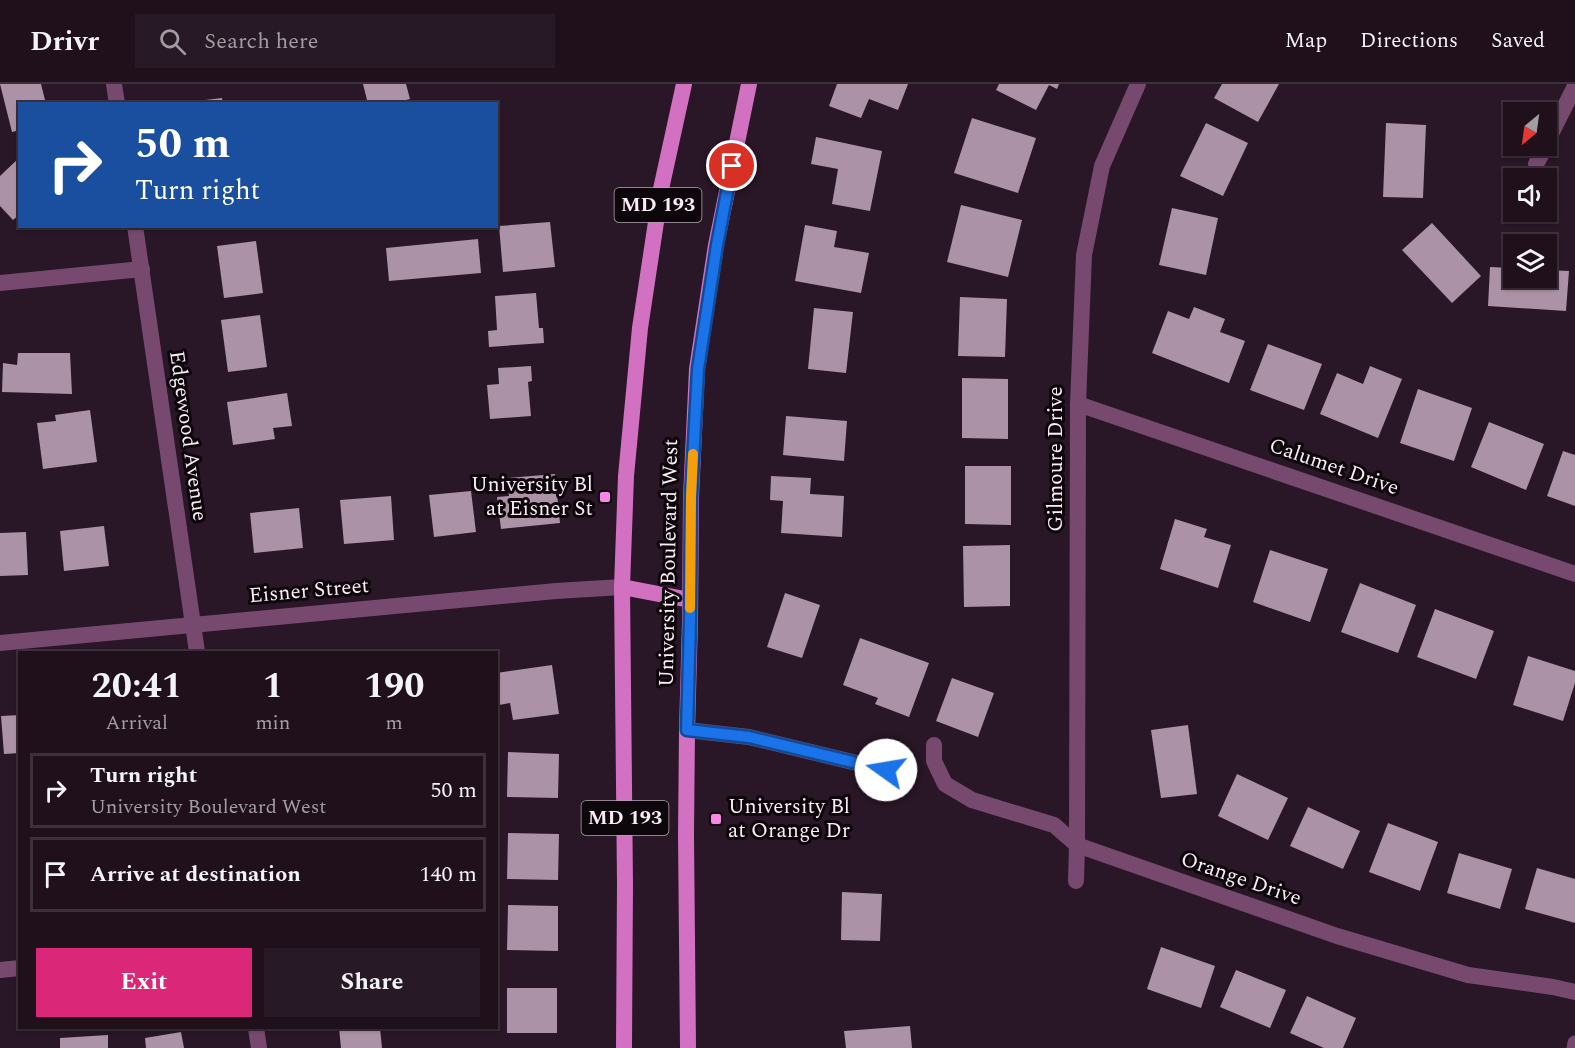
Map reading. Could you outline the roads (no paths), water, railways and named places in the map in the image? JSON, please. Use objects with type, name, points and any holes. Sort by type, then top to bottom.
[{"type":"main road","name":"University Boulevard West","points":[[624,1048],[622,587],[626,476],[640,328],[661,189],[684,84]]},
{"type":"main road","name":"University Boulevard West","points":[[688,1048],[687,730],[691,497],[698,369],[717,245],[749,84]]},
{"type":"main road","points":[[622,587],[690,600]]},
{"type":"street","points":[[114,84],[117,102]]},
{"type":"street","name":"Gilmoure Drive","points":[[1076,881],[1078,404],[1084,255],[1102,166],[1138,84]]},
{"type":"street","points":[[1557,123],[1575,86]]},
{"type":"street","points":[[1536,165],[1540,156]]},
{"type":"street","name":"Edgewood Avenue","points":[[135,228],[197,651]]},
{"type":"street","points":[[0,283],[142,269]]},
{"type":"street","name":"Calumet Drive","points":[[1078,404],[1575,574]]},
{"type":"street","name":"Eisner Street","points":[[0,643],[556,591],[622,587]]},
{"type":"street","points":[[687,730],[749,737],[886,770]]},
{"type":"street","name":"Orange Drive","points":[[934,746],[934,761],[945,784],[972,800],[1054,825],[1077,845],[1337,936],[1468,975],[1575,992]]},
{"type":"street","points":[[0,970],[18,968]]},
{"type":"street","points":[[256,1029],[259,1048]]},
{"type":"lane","points":[[1574,1048],[1575,1043]]},
{"type":"place","name":"University Bl at Eisner St","points":[[605,497]]},
{"type":"place","name":"University Bl at Orange Dr","points":[[716,819]]}]
